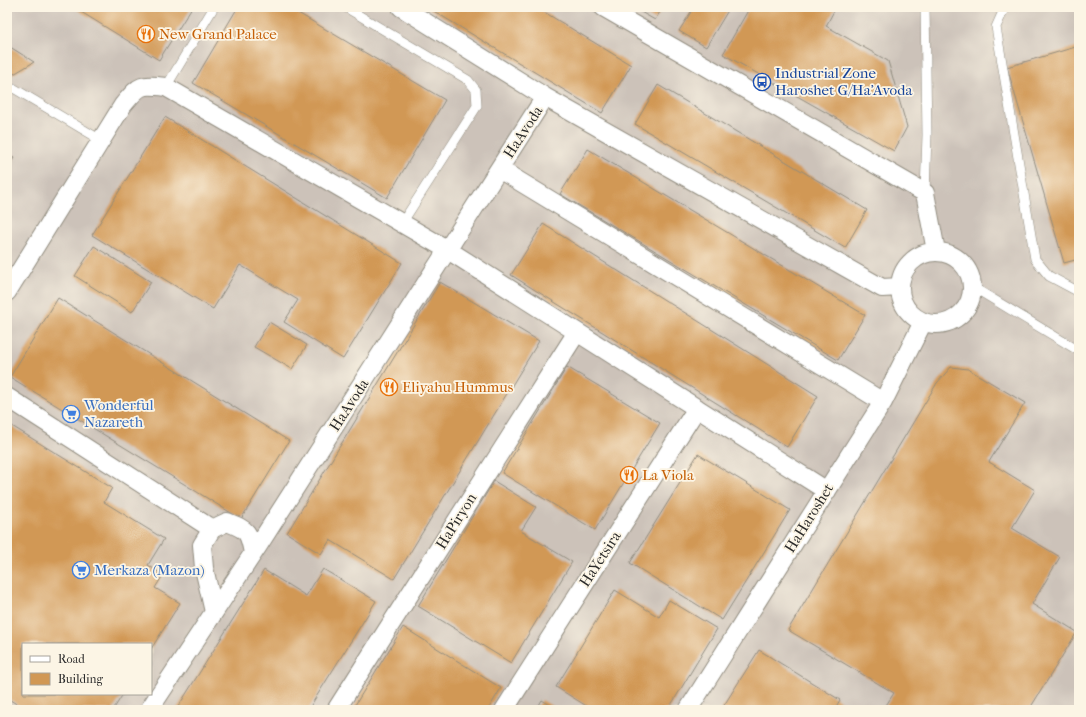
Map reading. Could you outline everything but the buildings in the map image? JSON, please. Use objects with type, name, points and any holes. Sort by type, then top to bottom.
[{"type":"street","points":[[401,7],[545,97],[882,288],[900,287]]},
{"type":"street","points":[[603,7],[925,193],[936,251]]},
{"type":"street","points":[[7,292],[123,105],[137,88],[147,85],[166,87],[448,250],[827,490]]},
{"type":"street","name":"HaAvoda","points":[[149,710],[253,554],[545,97]]},
{"type":"street","points":[[499,170],[883,402]]},
{"type":"street","points":[[936,251],[947,253],[957,258],[965,266],[971,276],[972,287],[971,299],[965,310],[957,318],[946,323],[935,324],[923,322],[914,317],[906,308],[901,299],[900,287],[906,266],[914,258],[924,253],[936,251]]},
{"type":"street","name":"HaHaroshet","points":[[688,710],[883,402],[923,322]]},
{"type":"street","name":"HaPiryon","points":[[336,710],[577,332]]},
{"type":"street","points":[[7,397],[212,529]]},
{"type":"street","name":"HaYetsira","points":[[504,710],[697,408]]},
{"type":"street","points":[[214,612],[204,568],[202,545],[212,529],[227,522],[242,528],[250,536],[253,554]]},
{"type":"lane","points":[[166,87],[214,7]]},
{"type":"lane","points":[[345,7],[468,80],[476,90],[477,106],[402,223]]},
{"type":"lane","points":[[925,7],[927,134],[925,193]]},
{"type":"lane","points":[[1005,7],[996,28],[1035,259],[1049,276],[1079,292]]},
{"type":"lane","points":[[15,89],[101,140]]},
{"type":"lane","points":[[972,287],[1079,351]]},
{"type":"shaded area","points":[[7,7],[1079,7],[1079,710],[7,710]]},
{"type":"place","name":"New Grand Palace","points":[[146,34]]},
{"type":"place","name":"Industrial Zone Haroshet G/Ha'Avoda","points":[[762,82]]},
{"type":"place","name":"Eliyahu Hummus","points":[[389,387]]},
{"type":"place","name":"Wonderful Nazareth","points":[[71,414]]},
{"type":"place","name":"La Viola","points":[[629,475]]},
{"type":"place","name":"Merkaza (Mazon)","points":[[81,570]]}]
